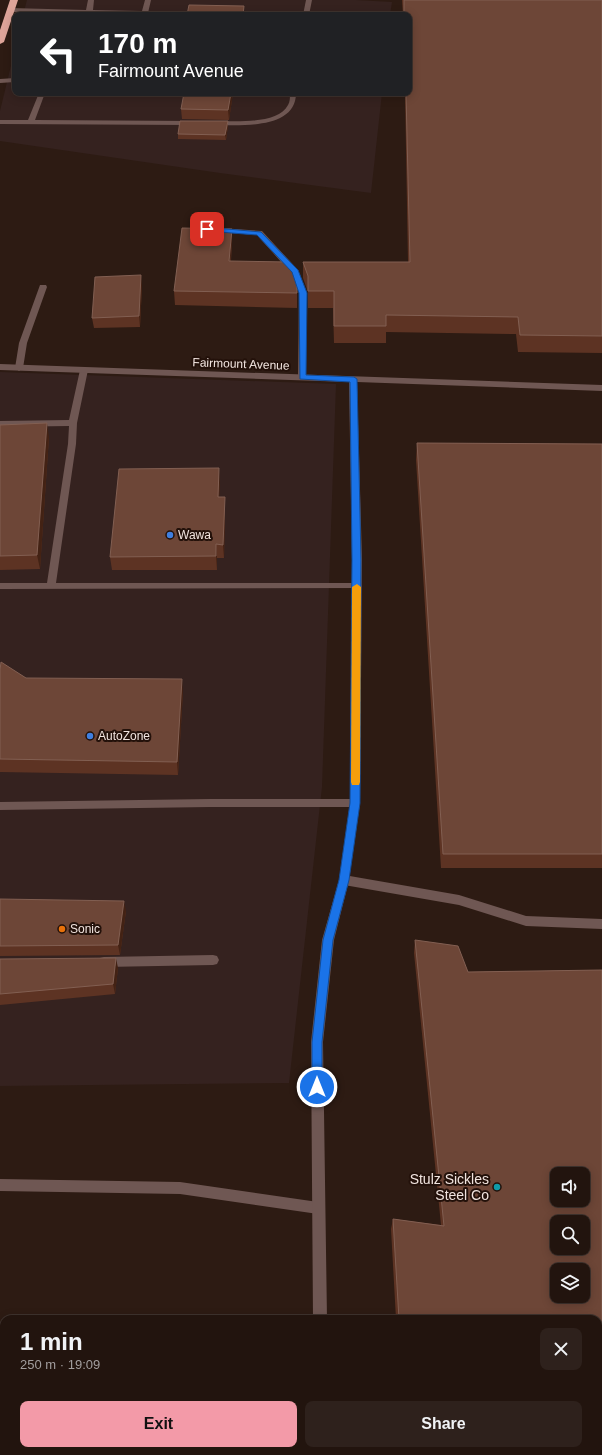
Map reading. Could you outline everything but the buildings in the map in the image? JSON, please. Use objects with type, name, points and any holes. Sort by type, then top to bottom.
[{"type":"highway","points":[[0,42],[14,0]]},
{"type":"street","points":[[10,10],[89,12],[91,0]]},
{"type":"street","points":[[145,12],[148,0]]},
{"type":"street","points":[[307,12],[309,0]]},
{"type":"street","points":[[0,81],[12,80]]},
{"type":"street","points":[[32,122],[41,96]]},
{"type":"street","points":[[205,123],[228,123],[273,119],[282,115],[292,105],[293,96]]},
{"type":"street","points":[[0,122],[197,123]]},
{"type":"street","points":[[195,228],[259,233],[295,272],[303,293],[302,378]]},
{"type":"street","points":[[19,368],[23,343],[43,287]]},
{"type":"street","name":"Fairmount Avenue","points":[[0,367],[602,388]]},
{"type":"street","points":[[51,587],[72,444],[73,423],[84,370]]},
{"type":"street","points":[[320,1315],[317,1042],[328,940],[344,880],[355,803],[357,586],[354,379]]},
{"type":"street","points":[[0,424],[73,423]]},
{"type":"street","points":[[0,586],[357,586]]},
{"type":"street","points":[[0,806],[210,803],[355,803]]},
{"type":"street","points":[[344,880],[459,900],[526,921],[602,924]]},
{"type":"street","points":[[95,962],[213,960]]},
{"type":"street","points":[[0,1185],[180,1188],[318,1208]]},
{"type":"shaded area","points":[[27,0],[356,0],[392,2],[390,12],[24,12]]},
{"type":"shaded area","points":[[12,61],[12,96],[382,96],[371,193],[0,141],[0,111]]},
{"type":"shaded area","points":[[0,372],[336,384],[322,787],[289,1083],[0,1086]]},
{"type":"slow traffic","points":[[355,782],[357,587]]},
{"type":"place","name":"Wawa","points":[[170,535]]},
{"type":"place","name":"AutoZone","points":[[90,736]]},
{"type":"place","name":"Sonic","points":[[62,929]]},
{"type":"place","name":"Stulz Sickles Steel Co","points":[[497,1187]]},
{"type":"route","points":[[207,229],[259,233],[295,272],[303,293],[302,378],[354,379],[357,560],[355,803],[344,880],[328,940],[317,1042],[317,1087]]}]
